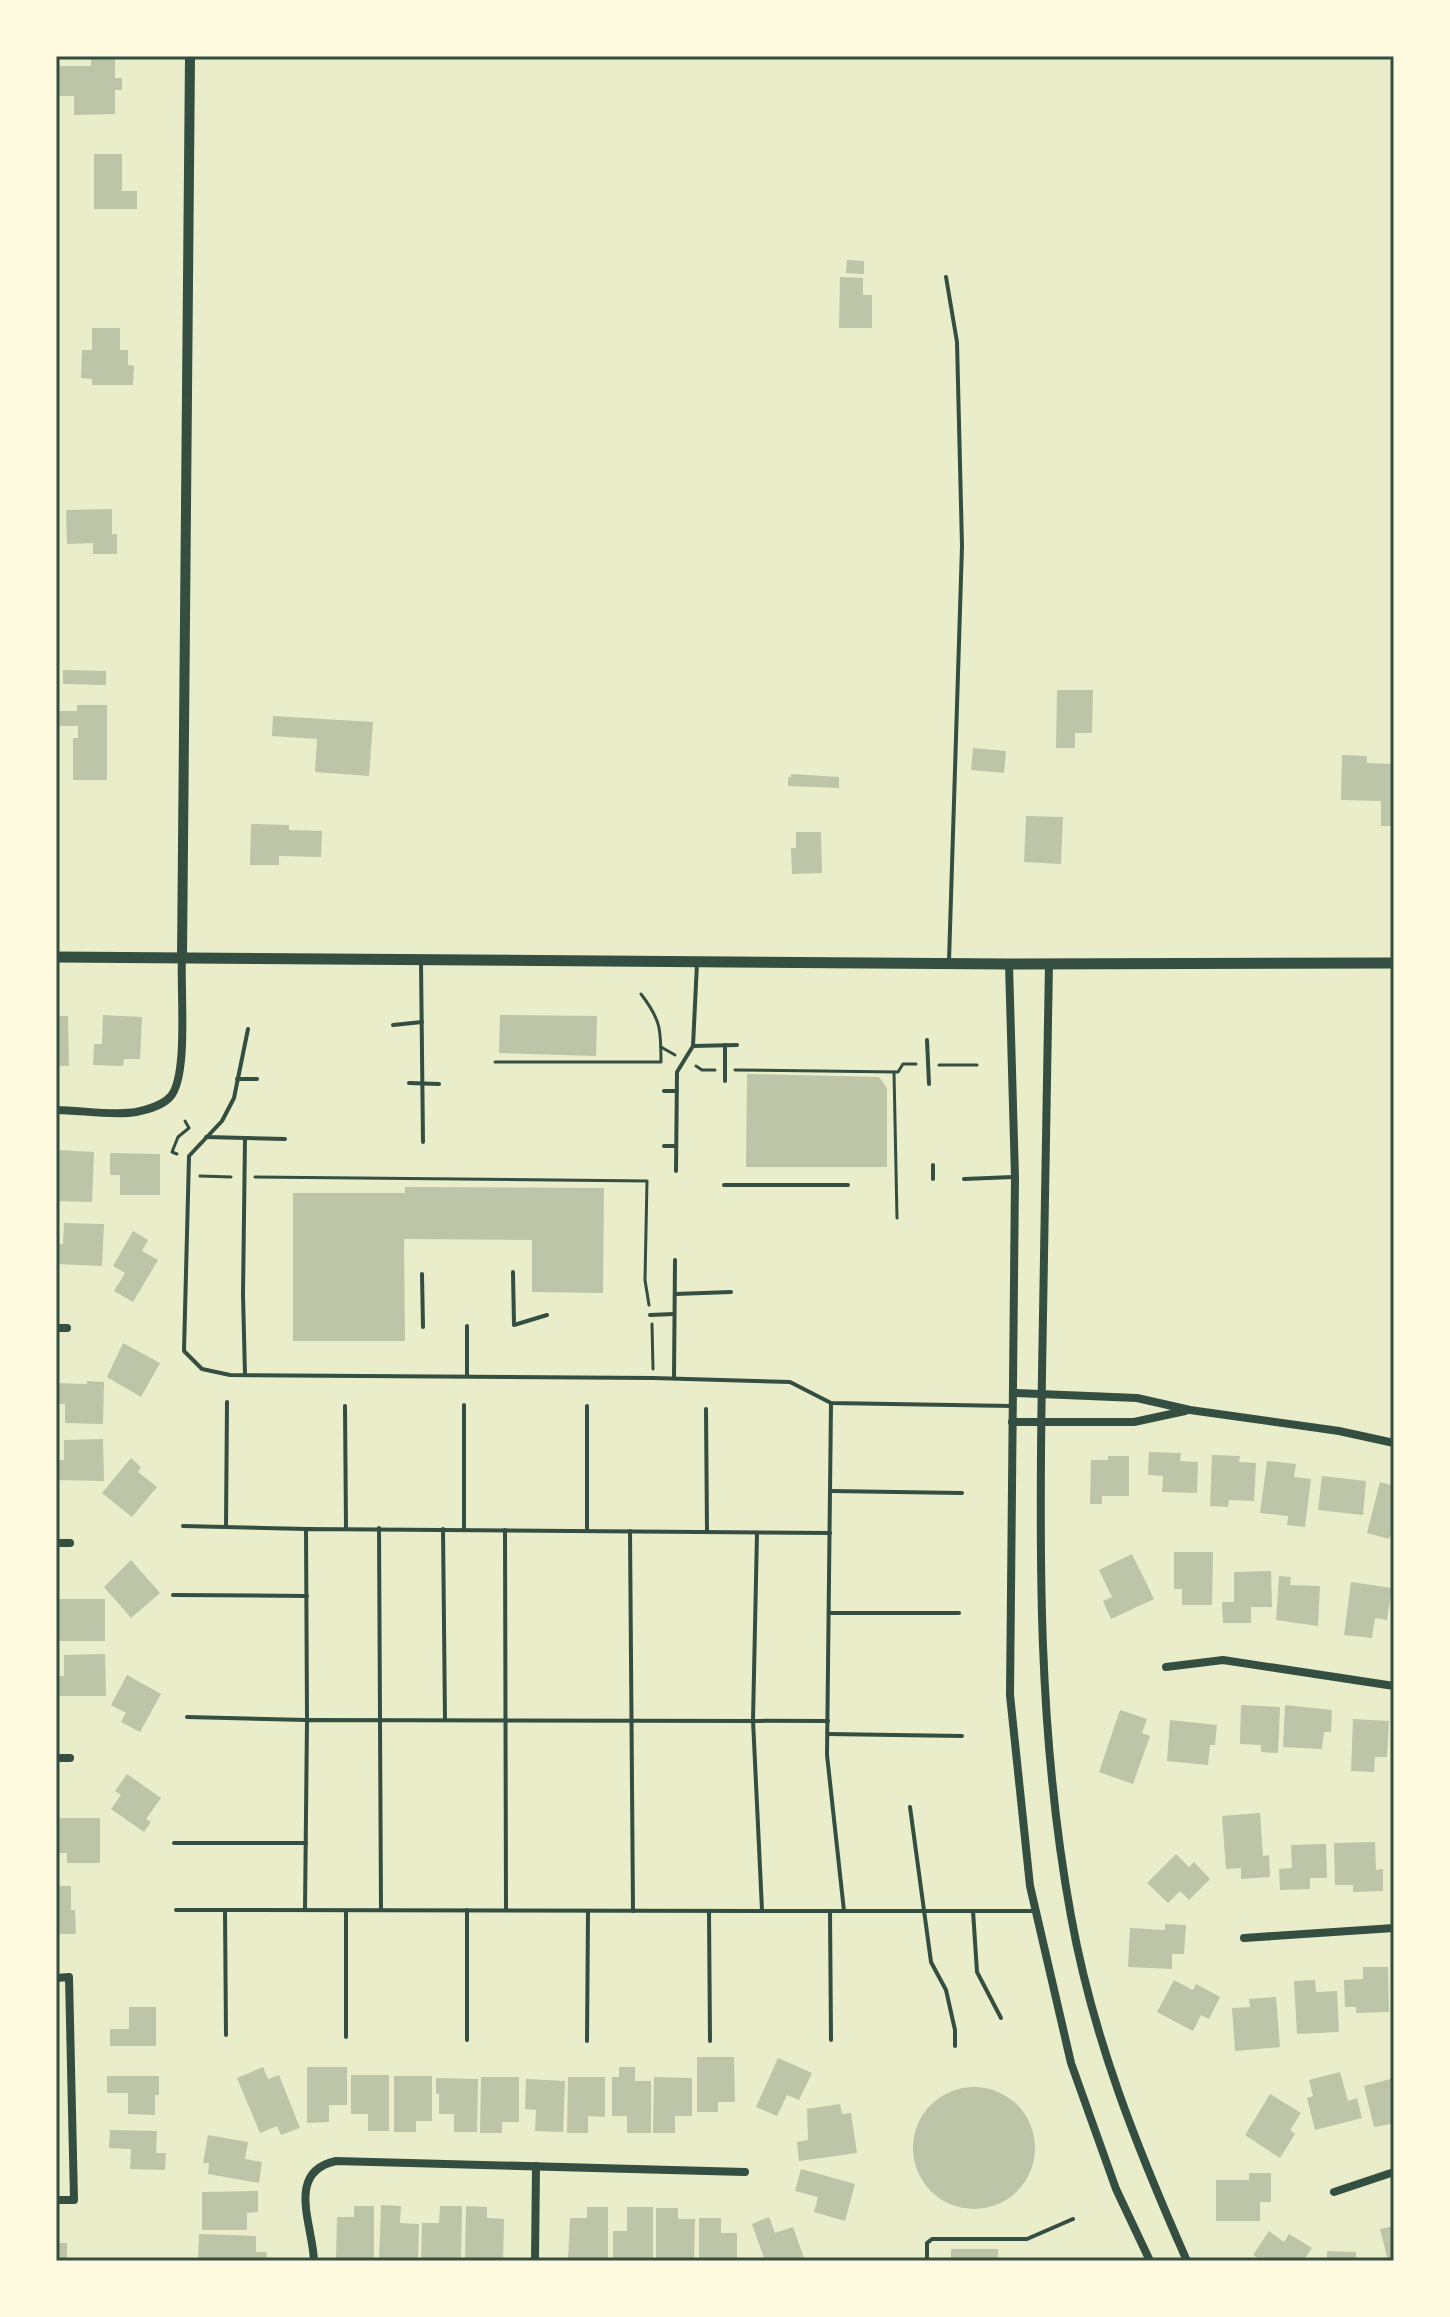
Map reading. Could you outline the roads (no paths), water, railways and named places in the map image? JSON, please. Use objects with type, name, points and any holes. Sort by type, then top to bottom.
[{"type":"main road","points":[[56,957],[1009,964],[1394,963]]},
{"type":"street","points":[[56,1110],[136,1112],[170,1097],[179,1081],[190,56]]},
{"type":"street","points":[[1049,963],[1041,1579],[1048,1763],[1071,1917],[1090,1997],[1125,2116],[1187,2261]]},
{"type":"street","points":[[1009,964],[1015,1177],[1010,1695],[1034,1911],[1071,2063],[1116,2189],[1150,2261]]},
{"type":"street","points":[[56,1328],[67,1328]]},
{"type":"street","points":[[1013,1393],[1137,1398],[1190,1410],[1297,1424],[1394,1443]]},
{"type":"street","points":[[1012,1422],[1134,1422],[1190,1410]]},
{"type":"street","points":[[56,1543],[70,1543]]},
{"type":"street","points":[[1166,1667],[1223,1660],[1394,1686]]},
{"type":"street","points":[[56,1758],[70,1758]]},
{"type":"street","points":[[1244,1938],[1394,1928]]},
{"type":"street","points":[[56,1978],[69,1977],[74,2200],[56,2200]]},
{"type":"street","points":[[314,2261],[304,2196],[306,2183],[312,2172],[323,2164],[336,2161],[745,2172]]},
{"type":"street","points":[[535,2261],[536,2166]]},
{"type":"street","points":[[1334,2192],[1394,2172]]},
{"type":"lane","points":[[946,277],[957,342],[962,546],[948,963]]},
{"type":"lane","points":[[421,959],[423,1142]]},
{"type":"lane","points":[[676,1171],[677,1072],[693,1046],[697,961]]},
{"type":"lane","points":[[393,1025],[422,1022]]},
{"type":"lane","points":[[248,1029],[234,1098],[222,1121],[188,1160],[184,1351],[202,1369],[245,1375],[674,1378],[790,1382],[831,1403],[1013,1406]]},
{"type":"lane","points":[[927,1040],[929,1084]]},
{"type":"lane","points":[[725,1045],[725,1081]]},
{"type":"lane","points":[[693,1046],[737,1045]]},
{"type":"lane","points":[[237,1079],[257,1079]]},
{"type":"lane","points":[[409,1083],[439,1084]]},
{"type":"lane","points":[[664,1091],[677,1091]]},
{"type":"lane","points":[[206,1137],[285,1139]]},
{"type":"lane","points":[[245,1138],[245,1375]]},
{"type":"lane","points":[[664,1146],[676,1146]]},
{"type":"lane","points":[[933,1165],[933,1179]]},
{"type":"lane","points":[[964,1179],[1015,1177]]},
{"type":"lane","points":[[724,1185],[848,1185]]},
{"type":"lane","points":[[674,1378],[675,1260]]},
{"type":"lane","points":[[513,1272],[514,1325],[547,1315]]},
{"type":"lane","points":[[422,1274],[423,1327]]},
{"type":"lane","points":[[675,1294],[731,1292]]},
{"type":"lane","points":[[650,1315],[674,1314]]},
{"type":"lane","points":[[467,1326],[467,1376]]},
{"type":"lane","points":[[226,1527],[227,1402]]},
{"type":"lane","points":[[831,1403],[827,1755],[844,1911]]},
{"type":"lane","points":[[464,1405],[464,1530]]},
{"type":"lane","points":[[345,1406],[346,1528]]},
{"type":"lane","points":[[587,1406],[587,1530]]},
{"type":"lane","points":[[706,1409],[707,1532]]},
{"type":"lane","points":[[830,1491],[962,1493]]},
{"type":"lane","points":[[183,1526],[830,1533]]},
{"type":"lane","points":[[379,1528],[381,1911]]},
{"type":"lane","points":[[305,1910],[306,1529]]},
{"type":"lane","points":[[443,1529],[445,1720]]},
{"type":"lane","points":[[505,1530],[506,1910]]},
{"type":"lane","points":[[630,1531],[633,1911]]},
{"type":"lane","points":[[757,1533],[753,1720],[762,1911]]},
{"type":"lane","points":[[173,1595],[307,1596]]},
{"type":"lane","points":[[829,1613],[959,1613]]},
{"type":"lane","points":[[187,1717],[828,1721]]},
{"type":"lane","points":[[828,1734],[962,1736]]},
{"type":"lane","points":[[910,1807],[931,1962],[946,1990],[955,2030],[955,2046]]},
{"type":"lane","points":[[174,1843],[306,1843]]},
{"type":"lane","points":[[176,1910],[1034,1911]]},
{"type":"lane","points":[[225,1910],[226,2035]]},
{"type":"lane","points":[[467,1910],[467,2040]]},
{"type":"lane","points":[[346,1911],[346,2037]]},
{"type":"lane","points":[[587,2041],[588,1911]]},
{"type":"lane","points":[[709,1911],[710,2041]]},
{"type":"lane","points":[[830,1911],[831,2040]]},
{"type":"lane","points":[[973,1911],[977,1972],[1001,2018]]},
{"type":"lane","points":[[927,2261],[927,2243],[932,2239],[1027,2239],[1073,2219]]}]
